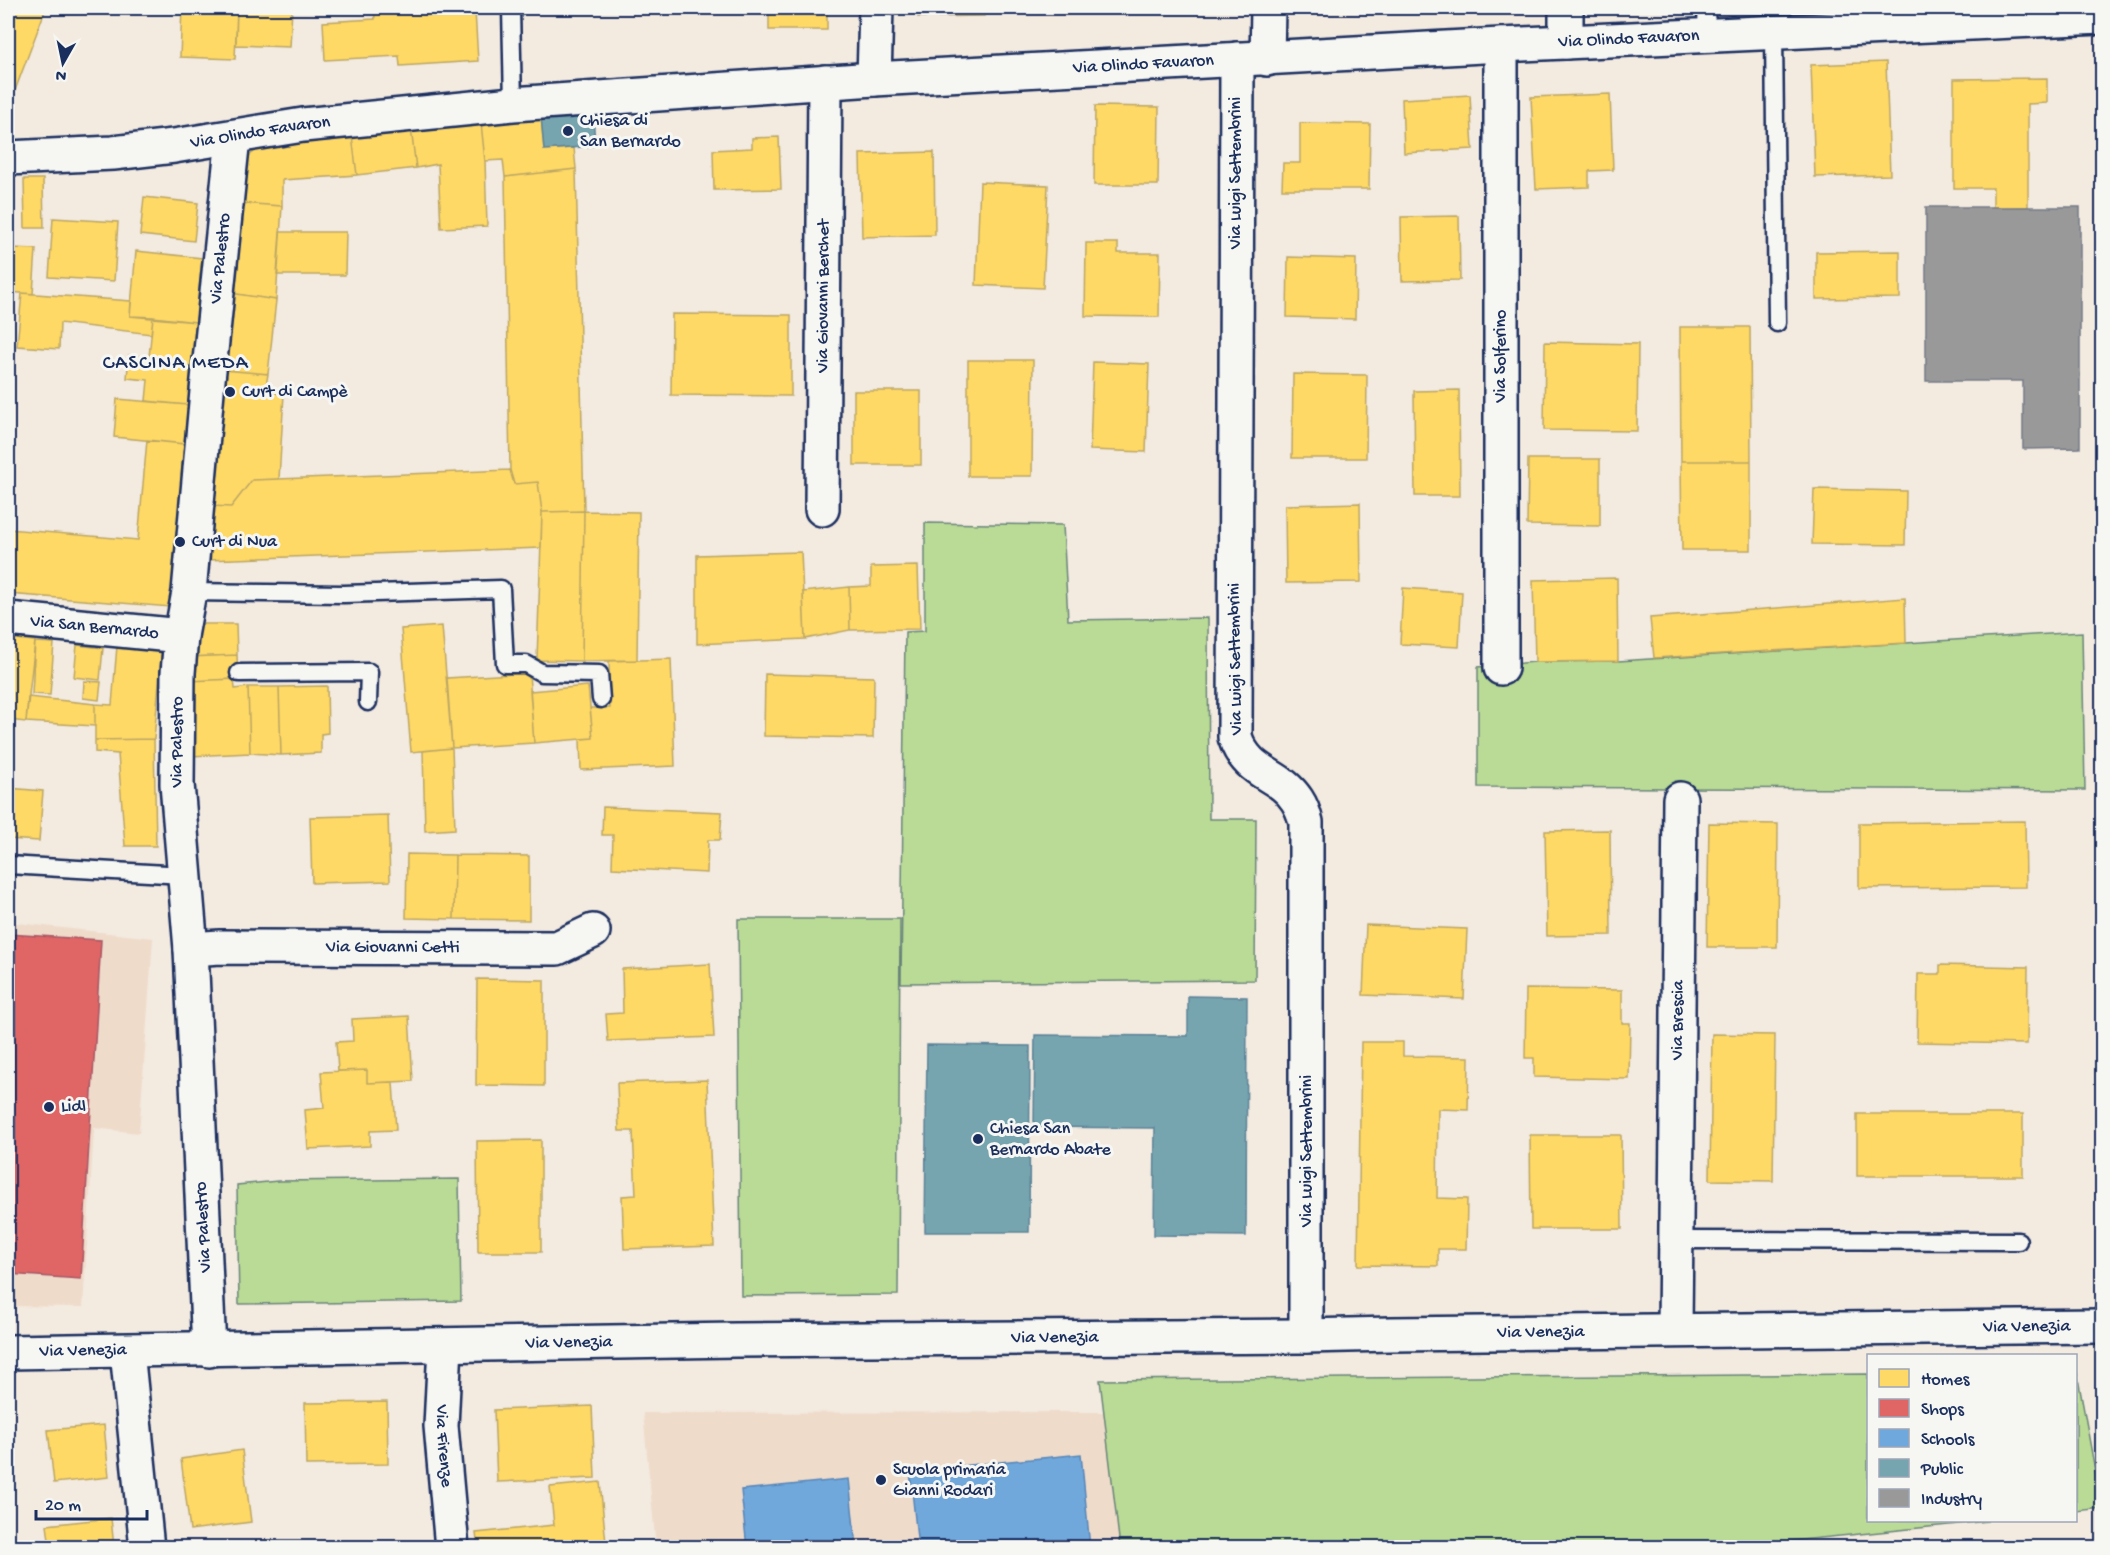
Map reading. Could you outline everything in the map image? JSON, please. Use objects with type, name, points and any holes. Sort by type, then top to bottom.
[{"type":"street","points":[[874,79],[876,8]]},
{"type":"street","name":"Via Luigi Settembrini","points":[[1268,8],[1252,59],[1235,737],[1238,748],[1253,767],[1277,782],[1296,798],[1306,822],[1306,1336]]},
{"type":"street","points":[[1566,8],[1566,42]]},
{"type":"street","name":"Via Olindo Favaron","points":[[8,158],[113,153],[303,125],[513,104],[874,79],[1566,42],[1707,21],[1774,32],[2103,17]]},
{"type":"street","name":"Via Solferino","points":[[1501,668],[1502,45]]},
{"type":"street","name":"Via Giovanni Berchet","points":[[822,509],[825,82]]},
{"type":"street","name":"Via Palestro","points":[[209,1350],[191,949],[177,784],[182,673],[181,636],[189,592],[233,137]]},
{"type":"street","name":"Via San Bernardo","points":[[8,619],[181,636]]},
{"type":"street","name":"Via Brescia","points":[[1675,1330],[1680,799]]},
{"type":"street","name":"Via Giovanni Cetti","points":[[191,949],[220,947],[557,948],[594,931]]},
{"type":"street","name":"Via Venezia","points":[[8,1352],[782,1339],[1306,1336],[2103,1326]]},
{"type":"street","name":"Via Firenze","points":[[445,1346],[441,1426],[453,1548]]},
{"type":"street","points":[[127,1351],[147,1548]]},
{"type":"lane","points":[[511,8],[513,104]]},
{"type":"lane","points":[[1774,32],[1777,323]]},
{"type":"lane","points":[[189,592],[344,594],[501,589],[506,664],[526,664],[542,673],[599,674],[601,699]]},
{"type":"lane","points":[[238,673],[369,672],[368,702]]},
{"type":"lane","points":[[8,865],[184,875]]},
{"type":"lane","points":[[1676,1240],[2018,1241]]},
{"type":"shaded area","name":"Lidl","points":[[8,922],[153,938],[139,1133],[94,1128],[83,1307],[8,1306]]},
{"type":"shaded area","name":"Scuola primaria Gianni Rodari","points":[[1104,1412],[1120,1547],[656,1547],[643,1413]]},
{"type":"green space","points":[[925,523],[1063,525],[1068,620],[1208,618],[1209,819],[1256,819],[1255,980],[901,983],[905,632],[925,631]]},
{"type":"green space","points":[[2082,632],[2085,790],[1478,787],[1478,667],[1535,662],[1618,661]]},
{"type":"green space","points":[[738,919],[900,919],[898,1295],[741,1296]]},
{"type":"green space","points":[[459,1179],[461,1301],[239,1304],[237,1185],[278,1181]]},
{"type":"green space","points":[[2077,1373],[2102,1508],[2077,1511]]},
{"type":"green space","points":[[1867,1374],[1867,1522],[1978,1522],[1722,1548],[1120,1547],[1100,1380]]},
{"type":"building: Homes","points":[[8,8],[46,8],[8,109]]},
{"type":"building: Homes","points":[[56,8],[76,8],[73,14]]},
{"type":"building: Homes","points":[[182,8],[237,8],[235,59],[180,57]]},
{"type":"building: Homes","points":[[237,8],[292,8],[290,47],[236,45]]},
{"type":"building: Homes","points":[[374,8],[449,8],[449,12],[475,11],[478,61],[400,66],[399,56],[325,60],[323,22],[375,19]]},
{"type":"building: Homes","points":[[769,8],[827,8],[827,30],[769,30]]},
{"type":"building: Homes","points":[[918,8],[984,8],[984,16],[918,17]]},
{"type":"building: Homes","points":[[1886,62],[1890,175],[1815,177],[1811,65]]},
{"type":"building: Homes","points":[[2047,78],[2047,103],[2028,104],[2028,207],[1993,208],[1993,188],[1954,188],[1954,79]]},
{"type":"building: Homes","points":[[1610,94],[1613,170],[1589,171],[1589,187],[1536,189],[1531,97]]},
{"type":"building: Homes","points":[[1470,95],[1473,149],[1404,153],[1402,99]]},
{"type":"building: Homes","points":[[1095,106],[1159,107],[1158,185],[1094,185]]},
{"type":"building: Homes","points":[[541,116],[544,150],[574,148],[576,169],[505,177],[503,160],[485,161],[481,123]]},
{"type":"building: Homes","points":[[481,123],[487,226],[441,228],[438,164],[416,168],[411,128]]},
{"type":"building: Homes","points":[[1300,123],[1370,124],[1369,189],[1282,189],[1283,163],[1300,163]]},
{"type":"building: Homes","points":[[411,128],[416,168],[357,175],[352,136]]},
{"type":"building: Homes","points":[[352,136],[357,175],[282,180],[282,206],[239,203],[243,161],[268,140]]},
{"type":"building: Homes","points":[[779,137],[781,189],[714,190],[713,150],[752,148],[752,138]]},
{"type":"building: Homes","points":[[934,152],[935,235],[862,237],[860,154]]},
{"type":"building: Homes","points":[[576,169],[584,511],[542,512],[538,482],[514,484],[510,470],[505,177]]},
{"type":"building: Homes","points":[[24,179],[43,179],[44,228],[25,228]]},
{"type":"building: Homes","points":[[980,182],[1048,185],[1043,288],[976,285]]},
{"type":"building: Homes","points":[[144,197],[198,203],[194,241],[140,235]]},
{"type":"building: Homes","points":[[239,203],[282,206],[276,300],[231,293]]},
{"type":"building: Homes","points":[[1459,216],[1460,280],[1402,281],[1401,217]]},
{"type":"building: Homes","points":[[53,218],[118,222],[114,281],[49,277]]},
{"type":"building: Homes","points":[[8,222],[13,222],[11,248],[36,249],[33,294],[8,292]]},
{"type":"building: Homes","points":[[280,232],[346,232],[345,275],[277,275]]},
{"type":"building: Homes","points":[[1086,243],[1118,243],[1118,253],[1160,253],[1159,317],[1085,316]]},
{"type":"building: Homes","points":[[136,251],[202,258],[196,322],[130,316]]},
{"type":"building: Homes","points":[[1900,251],[1900,298],[1816,299],[1816,252]]},
{"type":"building: Homes","points":[[1288,257],[1356,259],[1355,319],[1287,317]]},
{"type":"building: Homes","points":[[22,293],[131,301],[130,316],[153,317],[151,334],[60,323],[59,349],[17,346]]},
{"type":"building: Homes","points":[[231,293],[276,300],[268,374],[224,370]]},
{"type":"building: Homes","points":[[672,314],[791,315],[791,396],[671,395]]},
{"type":"building: Homes","points":[[153,317],[196,322],[188,405],[146,401],[148,380],[127,378],[129,355],[149,357]]},
{"type":"building: Homes","points":[[1680,327],[1750,327],[1751,461],[1681,461]]},
{"type":"building: Homes","points":[[1545,342],[1638,344],[1637,431],[1544,430]]},
{"type":"building: Homes","points":[[968,360],[1033,360],[1032,476],[968,476]]},
{"type":"building: Homes","points":[[1093,362],[1149,364],[1146,452],[1090,450]]},
{"type":"building: Homes","points":[[224,370],[268,374],[265,392],[284,394],[279,479],[252,480],[231,507],[212,506]]},
{"type":"building: Homes","points":[[1293,374],[1367,375],[1366,458],[1292,458]]},
{"type":"building: Homes","points":[[1459,390],[1460,496],[1415,496],[1414,391]]},
{"type":"building: Homes","points":[[854,391],[921,391],[921,465],[854,465]]},
{"type":"building: Homes","points":[[117,399],[188,405],[184,444],[114,437]]},
{"type":"building: Homes","points":[[147,440],[184,444],[171,607],[8,594],[8,529],[138,540]]},
{"type":"building: Homes","points":[[1528,459],[1600,459],[1600,526],[1527,525]]},
{"type":"building: Homes","points":[[1681,461],[1751,461],[1751,550],[1682,550]]},
{"type":"building: Homes","points":[[510,470],[514,484],[538,482],[542,512],[541,548],[207,560],[212,506],[231,507],[252,480]]},
{"type":"building: Homes","points":[[1814,489],[1906,491],[1905,545],[1812,544]]},
{"type":"building: Homes","points":[[1360,503],[1361,582],[1286,583],[1285,505]]},
{"type":"building: Homes","points":[[584,511],[582,661],[537,660],[542,512]]},
{"type":"building: Homes","points":[[584,511],[639,512],[637,660],[582,661]]},
{"type":"building: Homes","points":[[801,552],[805,639],[697,644],[697,555]]},
{"type":"building: Homes","points":[[918,566],[920,629],[850,630],[849,587],[871,586],[871,567]]},
{"type":"building: Homes","points":[[1617,578],[1618,661],[1535,662],[1533,580]]},
{"type":"building: Homes","points":[[849,587],[850,630],[805,639],[803,592]]},
{"type":"building: Homes","points":[[1403,588],[1462,592],[1459,647],[1400,644]]},
{"type":"building: Homes","points":[[1905,598],[1906,643],[1654,658],[1650,618]]},
{"type":"building: Homes","points":[[188,624],[236,624],[237,655],[188,657]]},
{"type":"building: Homes","points":[[442,626],[452,748],[411,752],[401,629]]},
{"type":"building: Homes","points":[[8,638],[35,641],[26,722],[8,720]]},
{"type":"building: Homes","points":[[35,642],[54,643],[50,695],[32,694]]},
{"type":"building: Homes","points":[[77,645],[103,648],[100,680],[74,677]]},
{"type":"building: Homes","points":[[117,646],[162,649],[154,739],[95,740],[95,704],[112,705]]},
{"type":"building: Homes","points":[[237,655],[238,679],[185,681],[184,657]]},
{"type":"building: Homes","points":[[671,659],[675,766],[581,770],[580,739],[593,738],[590,708],[610,708],[609,661]]},
{"type":"building: Homes","points":[[529,673],[534,743],[452,748],[447,678]]},
{"type":"building: Homes","points":[[765,674],[874,677],[873,738],[764,736]]},
{"type":"building: Homes","points":[[234,679],[235,689],[248,687],[250,753],[190,756],[188,681]]},
{"type":"building: Homes","points":[[84,681],[101,682],[99,700],[83,698]]},
{"type":"building: Homes","points":[[327,686],[328,733],[321,734],[321,753],[281,755],[279,687]]},
{"type":"building: Homes","points":[[588,686],[593,738],[534,743],[530,691]]},
{"type":"building: Homes","points":[[248,687],[279,687],[281,755],[250,753]]},
{"type":"building: Homes","points":[[28,697],[95,704],[95,726],[26,722]]},
{"type":"building: Homes","points":[[154,739],[156,846],[125,846],[118,754],[95,752],[95,740]]},
{"type":"building: Homes","points":[[452,748],[455,829],[425,831],[423,751]]},
{"type":"building: Homes","points":[[8,788],[43,791],[39,841],[8,839]]},
{"type":"building: Homes","points":[[603,807],[722,812],[720,840],[708,840],[707,873],[612,868],[613,835],[602,835]]},
{"type":"building: Homes","points":[[388,815],[390,881],[312,883],[310,817]]},
{"type":"building: Homes","points":[[2025,821],[2026,887],[1859,888],[1859,823]]},
{"type":"building: Homes","points":[[1709,823],[1778,824],[1777,947],[1707,947]]},
{"type":"building: Homes","points":[[1610,830],[1611,935],[1547,936],[1545,831]]},
{"type":"building: Homes","points":[[407,854],[455,855],[454,919],[406,918]]},
{"type":"building: Homes","points":[[455,855],[529,856],[529,920],[454,919]]},
{"type":"building: Homes","points":[[1366,925],[1467,929],[1464,999],[1363,995]]},
{"type":"building: Homes","points":[[710,964],[714,1037],[608,1041],[606,1014],[623,1013],[622,969]]},
{"type":"building: Homes","points":[[1940,965],[2028,967],[2027,1044],[1917,1042],[1918,974],[1940,974]]},
{"type":"building: Homes","points":[[477,979],[544,980],[544,1086],[476,1085]]},
{"type":"building: Homes","points":[[1526,989],[1622,990],[1622,1023],[1630,1023],[1629,1079],[1534,1077],[1534,1058],[1525,1058]]},
{"type":"building: Homes","points":[[409,1016],[413,1081],[367,1083],[367,1070],[338,1071],[336,1042],[353,1041],[352,1019]]},
{"type":"building: Homes","points":[[1712,1034],[1775,1035],[1773,1181],[1710,1180]]},
{"type":"building: Homes","points":[[1361,1042],[1403,1042],[1403,1056],[1469,1057],[1468,1110],[1438,1109],[1437,1198],[1467,1199],[1466,1249],[1438,1249],[1438,1266],[1358,1265]]},
{"type":"building: Homes","points":[[367,1070],[367,1083],[393,1082],[396,1130],[370,1131],[370,1146],[308,1149],[305,1110],[324,1108],[321,1072]]},
{"type":"building: Homes","points":[[707,1080],[714,1246],[624,1249],[622,1196],[636,1195],[633,1131],[619,1131],[617,1083]]},
{"type":"building: Homes","points":[[1857,1114],[2023,1114],[2023,1176],[1857,1176]]},
{"type":"building: Homes","points":[[1530,1135],[1621,1135],[1622,1229],[1531,1229]]},
{"type":"building: Homes","points":[[541,1140],[541,1252],[478,1252],[477,1141]]},
{"type":"building: Homes","points":[[387,1402],[388,1464],[306,1465],[305,1403]]},
{"type":"building: Homes","points":[[592,1406],[595,1478],[497,1482],[494,1410]]},
{"type":"building: Homes","points":[[104,1425],[109,1477],[54,1483],[48,1430]]},
{"type":"building: Homes","points":[[242,1450],[251,1522],[190,1530],[181,1459]]},
{"type":"building: Homes","points":[[600,1482],[606,1543],[563,1548],[478,1548],[476,1533],[554,1525],[550,1487]]},
{"type":"building: Homes","points":[[111,1518],[114,1548],[50,1548],[47,1525]]},
{"type":"building: Homes","points":[[606,1543],[607,1548],[563,1548]]},
{"type":"building: Shops","name":"Lidl","points":[[8,934],[101,940],[81,1279],[8,1274]]},
{"type":"building: Schools","points":[[1081,1454],[1090,1548],[918,1548],[910,1471]]},
{"type":"building: Schools","points":[[849,1479],[856,1548],[747,1548],[741,1490]]},
{"type":"building: Public","name":"Chiesa di San Bernardo","points":[[593,112],[595,146],[544,150],[541,116]]},
{"type":"building: Public","points":[[1188,996],[1247,997],[1246,1236],[1154,1235],[1155,1128],[1034,1127],[1035,1035],[1188,1036]]},
{"type":"building: Public","name":"Chiesa San Bernardo Abate","points":[[927,1045],[1030,1046],[1029,1232],[925,1232]]},
{"type":"building: Industry","points":[[1926,207],[2080,207],[2080,448],[2023,449],[2023,381],[1926,381]]},
{"type":"place","name":"Chiesa di San Bernardo","points":[[568,131]]},
{"type":"place","name":"Curt di Campè","points":[[230,392]]},
{"type":"place","name":"Curt di Nua","points":[[180,542]]},
{"type":"place","name":"Lidl","points":[[49,1107]]},
{"type":"place","name":"Chiesa San Bernardo Abate","points":[[978,1139]]},
{"type":"place","name":"Scuola primaria Gianni Rodari","points":[[881,1480]]},
{"type":"district","name":"CASCINA MEDA","points":[[176,364]]}]
